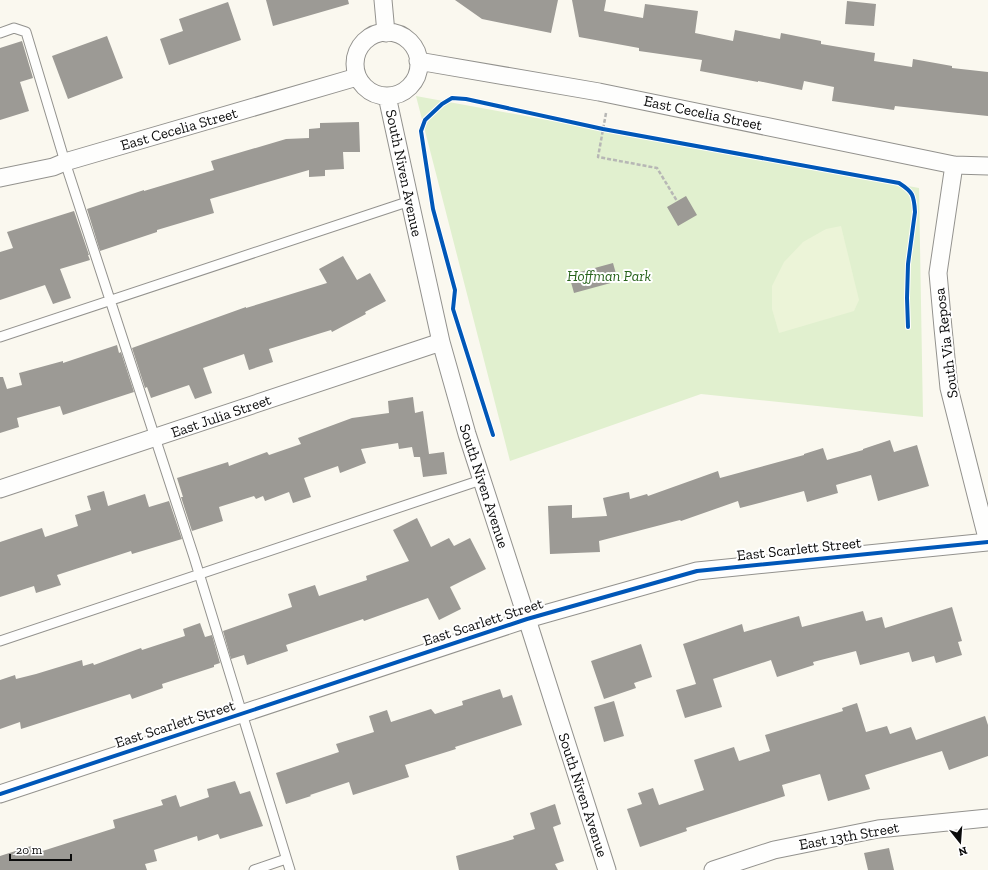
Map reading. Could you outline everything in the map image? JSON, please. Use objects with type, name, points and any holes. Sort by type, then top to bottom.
[{"type":"street","points":[[383,0],[386,33]]},
{"type":"street","points":[[380,33],[390,33],[400,36],[408,41],[414,49],[418,61],[416,78],[410,86],[393,96],[383,96],[373,93],[365,88],[357,77],[355,71],[355,61],[358,51],[363,43],[380,33]]},
{"type":"street","name":"East Cecelia Street","points":[[418,61],[610,94],[954,165],[988,166]]},
{"type":"street","name":"East Cecelia Street","points":[[0,178],[53,167],[65,162],[357,77]]},
{"type":"street","name":"South Niven Avenue","points":[[387,96],[441,342],[467,434],[607,870]]},
{"type":"street","name":"South Via Reposa","points":[[954,165],[938,273],[948,388],[988,542]]},
{"type":"street","name":"East Julia Street","points":[[0,489],[441,342]]},
{"type":"street","name":"East Scarlett Street","points":[[0,794],[527,619],[697,571],[988,542]]},
{"type":"street","name":"East 13th Street","points":[[713,870],[774,850],[878,829],[988,818]]},
{"type":"lane","points":[[0,33],[14,28],[26,32],[65,162],[200,575],[290,870]]},
{"type":"lane","points":[[0,337],[410,201]]},
{"type":"lane","points":[[0,641],[482,480]]},
{"type":"lane","points":[[254,870],[286,859]]},
{"type":"path","points":[[610,94],[598,157],[657,168],[677,201]]},
{"type":"path","points":[[595,127],[611,130]]},
{"type":"green space","name":"Hoffman Park","points":[[416,96],[919,188],[923,417],[701,394],[510,461]]},
{"type":"green space","points":[[841,226],[859,300],[854,311],[779,333],[772,309],[772,286],[784,262],[803,242],[826,229]]},
{"type":"building","points":[[266,0],[348,0],[349,4],[273,26]]},
{"type":"building","points":[[455,0],[558,0],[551,33],[482,19]]},
{"type":"building","points":[[572,0],[606,0],[604,11],[643,18],[645,4],[698,11],[695,33],[733,41],[735,30],[780,39],[781,33],[821,41],[821,44],[875,53],[874,61],[912,67],[913,59],[952,66],[952,68],[988,72],[988,116],[895,106],[894,110],[832,101],[834,87],[804,81],[802,90],[700,71],[702,60],[639,51],[639,48],[579,37]]},
{"type":"building","points":[[847,1],[876,4],[874,26],[845,24]]},
{"type":"building","points":[[228,2],[241,40],[169,65],[160,39],[183,31],[179,19]]},
{"type":"building","points":[[107,36],[123,78],[68,99],[52,56]]},
{"type":"building","points":[[22,41],[33,78],[20,82],[29,111],[0,120],[0,48]]},
{"type":"building","points":[[359,122],[360,152],[343,152],[344,169],[325,170],[325,176],[309,177],[309,170],[210,199],[214,213],[157,230],[157,232],[100,251],[87,209],[144,190],[214,170],[211,161],[286,139],[309,138],[309,129],[320,128],[320,123]]},
{"type":"building","points":[[686,196],[697,215],[678,226],[667,207]]},
{"type":"building","points":[[74,211],[90,260],[60,269],[71,298],[53,304],[45,285],[0,300],[0,252],[13,248],[7,232]]},
{"type":"building","points":[[343,256],[357,280],[370,273],[386,301],[365,312],[366,314],[332,332],[331,330],[269,349],[273,362],[249,370],[244,354],[203,368],[212,393],[195,399],[189,385],[151,398],[147,387],[145,388],[132,348],[246,307],[327,283],[319,269]]},
{"type":"building","points":[[613,263],[618,281],[574,293],[569,275]]},
{"type":"building","points":[[117,345],[119,353],[121,352],[134,392],[63,415],[60,406],[17,418],[19,427],[0,433],[0,377],[3,377],[7,389],[22,385],[19,373],[63,361],[63,363]]},
{"type":"building","points":[[413,397],[415,413],[423,411],[429,454],[444,452],[447,474],[423,477],[420,457],[414,457],[412,447],[399,449],[398,443],[361,449],[366,463],[340,473],[338,466],[304,478],[311,497],[293,503],[289,492],[265,501],[263,496],[256,499],[254,496],[219,507],[223,521],[192,531],[181,497],[183,497],[177,478],[228,462],[229,466],[267,452],[269,455],[301,444],[298,438],[352,418],[389,413],[388,401]]},
{"type":"building","points":[[890,440],[894,452],[917,445],[929,486],[878,501],[871,475],[836,485],[838,493],[807,502],[804,491],[740,508],[738,501],[681,521],[680,520],[599,541],[600,552],[550,554],[548,506],[572,505],[572,518],[607,516],[603,498],[629,492],[630,499],[647,494],[648,496],[718,471],[720,478],[804,455],[823,448],[827,460],[863,450]]},
{"type":"building","points":[[104,491],[108,506],[145,494],[149,507],[169,501],[182,539],[132,554],[131,551],[57,575],[61,585],[36,593],[34,586],[0,597],[0,542],[42,528],[45,537],[78,526],[75,515],[91,510],[87,496]]},
{"type":"building","points":[[417,518],[431,547],[449,538],[454,546],[470,538],[486,569],[450,587],[461,609],[439,620],[428,598],[364,621],[363,619],[286,645],[288,651],[247,665],[244,655],[231,659],[223,631],[292,607],[288,594],[315,585],[319,596],[367,580],[366,576],[409,561],[393,530]]},
{"type":"building","points":[[952,607],[962,641],[958,642],[962,655],[936,663],[934,656],[912,662],[909,652],[860,665],[856,651],[813,662],[814,665],[777,677],[771,660],[713,679],[722,707],[685,718],[676,690],[696,684],[683,644],[742,624],[744,632],[799,616],[802,627],[863,611],[866,621],[882,617],[885,628]]},
{"type":"building","points":[[200,623],[205,637],[212,635],[220,663],[214,665],[214,667],[162,684],[163,688],[132,699],[130,694],[21,729],[20,722],[0,729],[0,680],[15,675],[16,679],[82,660],[83,666],[93,663],[94,665],[141,648],[142,650],[185,636],[183,629]]},
{"type":"building","points":[[641,644],[652,677],[634,683],[636,688],[604,699],[591,661]]},
{"type":"building","points":[[500,689],[503,698],[512,695],[522,725],[455,747],[456,749],[405,765],[409,777],[353,795],[349,782],[286,804],[276,773],[339,752],[336,744],[374,732],[369,716],[387,710],[391,722],[431,709],[435,714],[463,705],[462,701]]},
{"type":"building","points":[[614,701],[624,736],[604,742],[594,707]]},
{"type":"building","points":[[857,703],[866,732],[887,726],[890,734],[911,727],[916,740],[985,716],[988,725],[988,756],[949,770],[942,751],[865,775],[870,789],[828,801],[820,774],[782,785],[785,796],[686,828],[687,831],[640,847],[627,809],[642,804],[638,793],[653,788],[659,805],[704,790],[694,760],[734,747],[739,761],[770,751],[765,735],[843,711],[842,708]]},
{"type":"building","points":[[235,781],[240,794],[250,791],[263,826],[220,839],[218,834],[198,841],[197,836],[154,850],[157,861],[145,864],[147,870],[0,870],[0,856],[31,846],[33,854],[115,828],[113,820],[163,805],[161,800],[176,795],[180,807],[209,797],[207,789]]},
{"type":"building","points":[[555,804],[561,824],[553,827],[564,861],[555,864],[558,870],[459,870],[456,856],[514,839],[513,836],[535,829],[530,813]]},
{"type":"building","points":[[889,848],[894,870],[868,870],[864,853]]},
{"type":"cycle path","points":[[493,435],[453,309],[455,290],[433,209],[421,131],[425,120],[442,104],[452,98],[466,99],[603,129],[899,183],[912,194],[915,212],[908,264],[908,327]]},
{"type":"cycle path","points":[[0,794],[527,619],[697,571],[988,542]]}]
